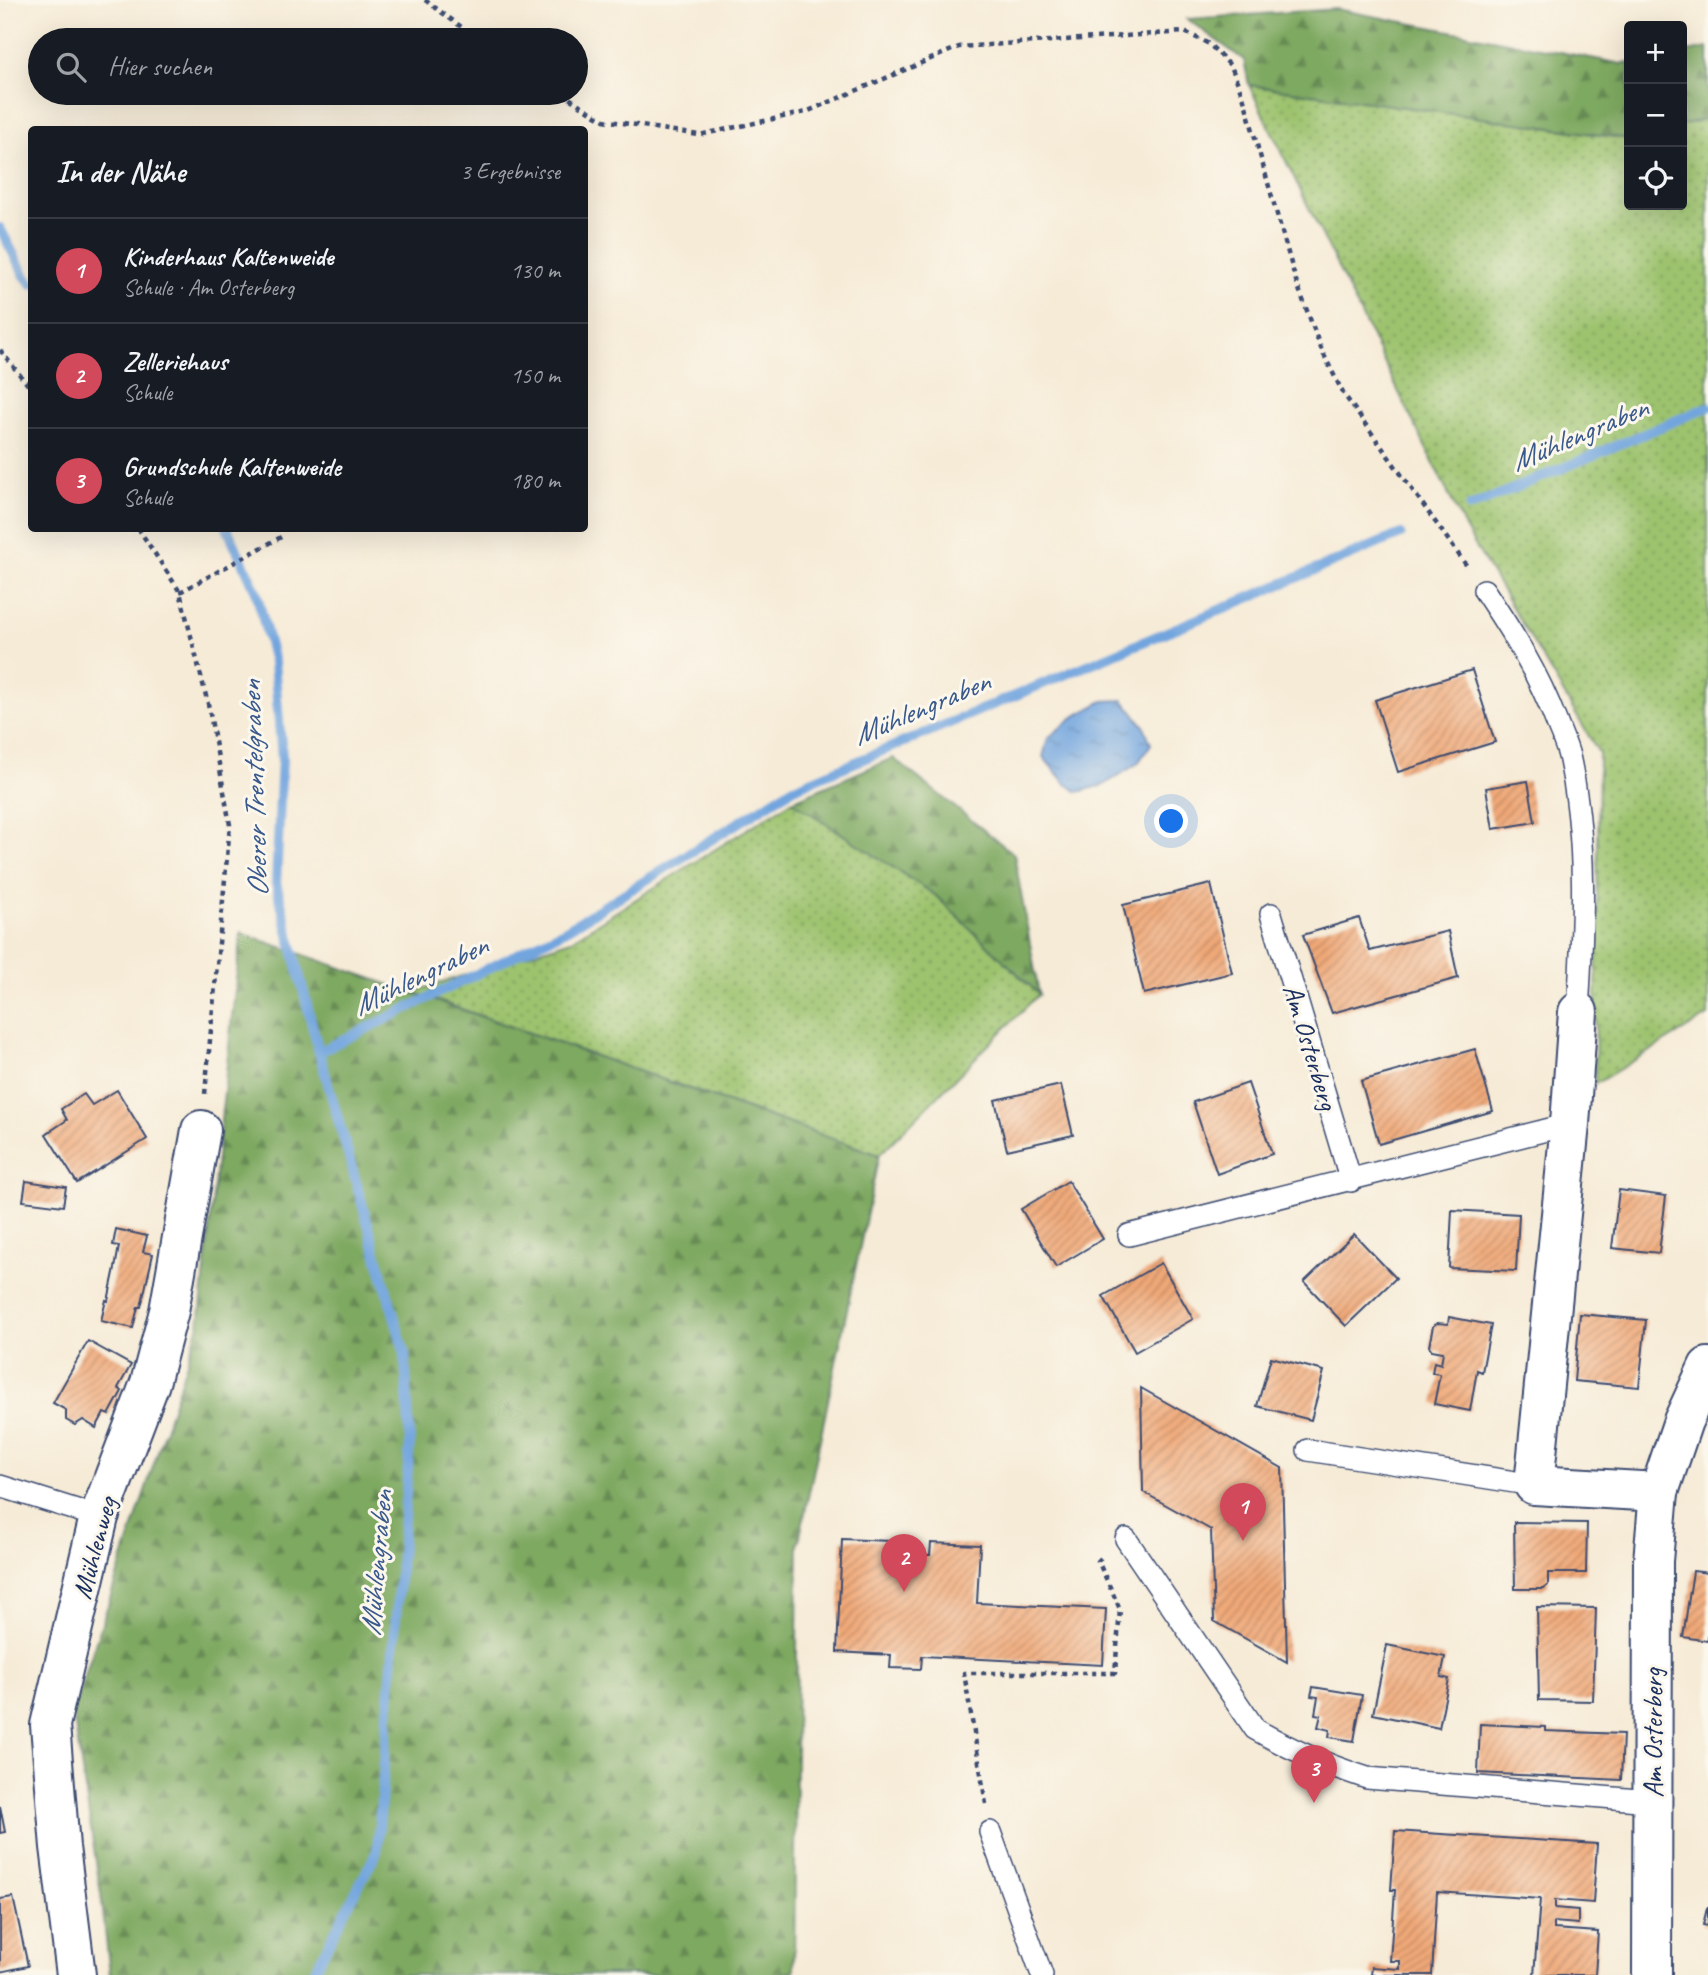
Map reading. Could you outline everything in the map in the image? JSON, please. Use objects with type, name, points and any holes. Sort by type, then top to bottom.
[{"type":"street","points":[[1578,1012],[1570,1124],[1534,1485],[1659,1492]]},
{"type":"street","name":"Mühlenweg","points":[[76,1975],[50,1725],[99,1517],[150,1383],[169,1311],[201,1130]]},
{"type":"street","name":"Am Osterberg","points":[[1652,1975],[1653,1561],[1659,1492],[1683,1421],[1708,1367]]},
{"type":"lane","points":[[1484,590],[1521,645],[1569,754],[1581,831],[1584,914],[1578,1012]]},
{"type":"lane","name":"Am Osterberg","points":[[1270,914],[1351,1181]]},
{"type":"lane","points":[[1129,1235],[1570,1124]]},
{"type":"lane","points":[[1307,1450],[1534,1485]]},
{"type":"lane","points":[[0,1486],[99,1517]]},
{"type":"lane","points":[[1126,1539],[1255,1729],[1286,1747],[1367,1778],[1651,1801]]},
{"type":"lane","points":[[990,1832],[1042,1975]]},
{"type":"path","points":[[425,0],[464,28]]},
{"type":"path","points":[[580,105],[604,120],[699,135],[806,113],[959,47],[1185,32],[1209,44],[1231,66],[1244,99],[1296,281],[1322,351],[1343,393],[1484,590]]},
{"type":"path","points":[[0,350],[28,385]]},
{"type":"path","points":[[141,532],[180,593],[209,708],[230,825],[201,1130]]},
{"type":"path","points":[[180,593],[283,536]]},
{"type":"path","points":[[990,1832],[964,1673],[1115,1674],[1120,1609],[1098,1560],[1126,1539]]},
{"type":"green space","points":[[1336,9],[1624,64],[1624,138],[1249,85],[1244,60],[1187,19]]},
{"type":"green space","points":[[1708,48],[1708,118],[1687,124],[1687,84],[1687,52]]},
{"type":"green space","points":[[1249,85],[1624,138],[1624,210],[1687,210],[1687,124],[1708,118],[1708,1016],[1595,1084],[1599,753],[1466,530]]},
{"type":"green space","points":[[893,758],[1014,854],[1039,994],[935,895],[792,801]]},
{"type":"green space","points":[[792,801],[935,895],[1039,994],[879,1155],[413,992],[571,940]]},
{"type":"green space","points":[[241,933],[879,1155],[798,1546],[794,1971],[779,1975],[110,1975],[101,1894],[73,1712],[199,1325]]},
{"type":"water","points":[[1123,700],[1144,726],[1151,744],[1138,763],[1104,785],[1078,792],[1066,784],[1043,757],[1048,738],[1072,718],[1103,701]]},
{"type":"building","points":[[1472,670],[1495,742],[1398,772],[1375,700]]},
{"type":"building","points":[[1528,781],[1535,822],[1493,829],[1486,788]]},
{"type":"building","points":[[1211,884],[1232,973],[1144,994],[1123,905]]},
{"type":"building","points":[[1359,918],[1370,951],[1448,931],[1458,978],[1332,1013],[1303,935]]},
{"type":"building","points":[[1475,1049],[1493,1111],[1379,1144],[1361,1081]]},
{"type":"building","points":[[1248,1083],[1272,1154],[1217,1174],[1193,1102]]},
{"type":"building","points":[[1061,1085],[1073,1135],[1007,1150],[995,1100]]},
{"type":"building","points":[[117,1090],[147,1139],[77,1183],[46,1134],[67,1120],[61,1109],[84,1094],[92,1105]]},
{"type":"building","points":[[26,1181],[66,1187],[63,1206],[23,1201]]},
{"type":"building","points":[[1068,1181],[1103,1239],[1056,1267],[1021,1209]]},
{"type":"building","points":[[1619,1190],[1666,1196],[1659,1253],[1612,1248]]},
{"type":"building","points":[[1452,1210],[1519,1214],[1516,1271],[1449,1268]]},
{"type":"building","points":[[116,1229],[147,1236],[143,1252],[153,1254],[141,1307],[138,1307],[133,1328],[101,1321],[106,1300],[108,1301],[119,1246],[113,1245]]},
{"type":"building","points":[[1354,1234],[1396,1278],[1346,1326],[1304,1282]]},
{"type":"building","points":[[1161,1263],[1193,1319],[1135,1352],[1103,1296]]},
{"type":"building","points":[[1580,1314],[1646,1320],[1639,1387],[1574,1381]]},
{"type":"building","points":[[1449,1317],[1491,1325],[1482,1372],[1477,1370],[1470,1411],[1434,1404],[1440,1374],[1432,1373],[1434,1362],[1441,1364],[1443,1352],[1432,1350],[1429,1346],[1433,1326],[1437,1323],[1448,1324]]},
{"type":"building","points":[[88,1341],[131,1365],[118,1388],[122,1391],[109,1415],[104,1413],[96,1428],[83,1420],[75,1425],[66,1420],[66,1410],[53,1403]]},
{"type":"building","points":[[1271,1357],[1324,1371],[1311,1420],[1257,1406]]},
{"type":"building","points":[[1141,1388],[1282,1468],[1287,1662],[1214,1621],[1211,1530],[1143,1492]]},
{"type":"building","points":[[1514,1522],[1587,1523],[1586,1573],[1548,1573],[1548,1585],[1543,1589],[1515,1589]]},
{"type":"building","points":[[842,1539],[891,1541],[891,1554],[930,1555],[931,1543],[980,1545],[977,1603],[1106,1609],[1103,1665],[922,1656],[921,1669],[890,1668],[891,1655],[837,1652]]},
{"type":"building","points":[[1693,1571],[1708,1573],[1708,1641],[1683,1637]]},
{"type":"building","points":[[1537,1607],[1596,1608],[1593,1701],[1539,1700]]},
{"type":"building","points":[[1387,1645],[1445,1657],[1441,1677],[1449,1679],[1439,1728],[1373,1714]]},
{"type":"building","points":[[1313,1687],[1362,1695],[1354,1741],[1329,1737],[1330,1730],[1318,1727],[1321,1715],[1315,1714],[1318,1697],[1311,1696]]},
{"type":"building","points":[[1480,1724],[1546,1727],[1546,1731],[1623,1734],[1621,1780],[1478,1773]]},
{"type":"building","points":[[0,1806],[5,1832],[0,1833]]},
{"type":"building","points":[[1395,1831],[1597,1844],[1593,1903],[1555,1900],[1555,1908],[1578,1910],[1578,1924],[1554,1922],[1554,1929],[1598,1932],[1595,1975],[1534,1975],[1540,1899],[1437,1892],[1432,1975],[1371,1975],[1372,1967],[1400,1969],[1400,1961],[1390,1961],[1395,1890],[1391,1890]]},
{"type":"building","points":[[13,1897],[28,1966],[0,1972],[0,1899]]},
{"type":"building","points":[[1708,1908],[1708,1926],[1703,1925]]},
{"type":"waterway","name":"Oberer Trentelgraben","points":[[0,228],[28,279]]},
{"type":"waterway","name":"Mühlengraben","points":[[1470,507],[1708,407]]},
{"type":"waterway","name":"Mühlengraben","points":[[229,532],[256,591],[274,662],[282,758],[276,883],[319,1052],[405,1354],[410,1443],[377,1851],[312,1975]]},
{"type":"waterway","name":"Mühlengraben","points":[[319,1052],[566,930],[794,788],[1401,534]]},
{"type":"place","name":"Kinderhaus Kaltenweide","points":[[1243,1541]]},
{"type":"place","name":"Zelleriehaus","points":[[904,1592]]},
{"type":"place","name":"Grundschule Kaltenweide","points":[[1314,1803]]}]
